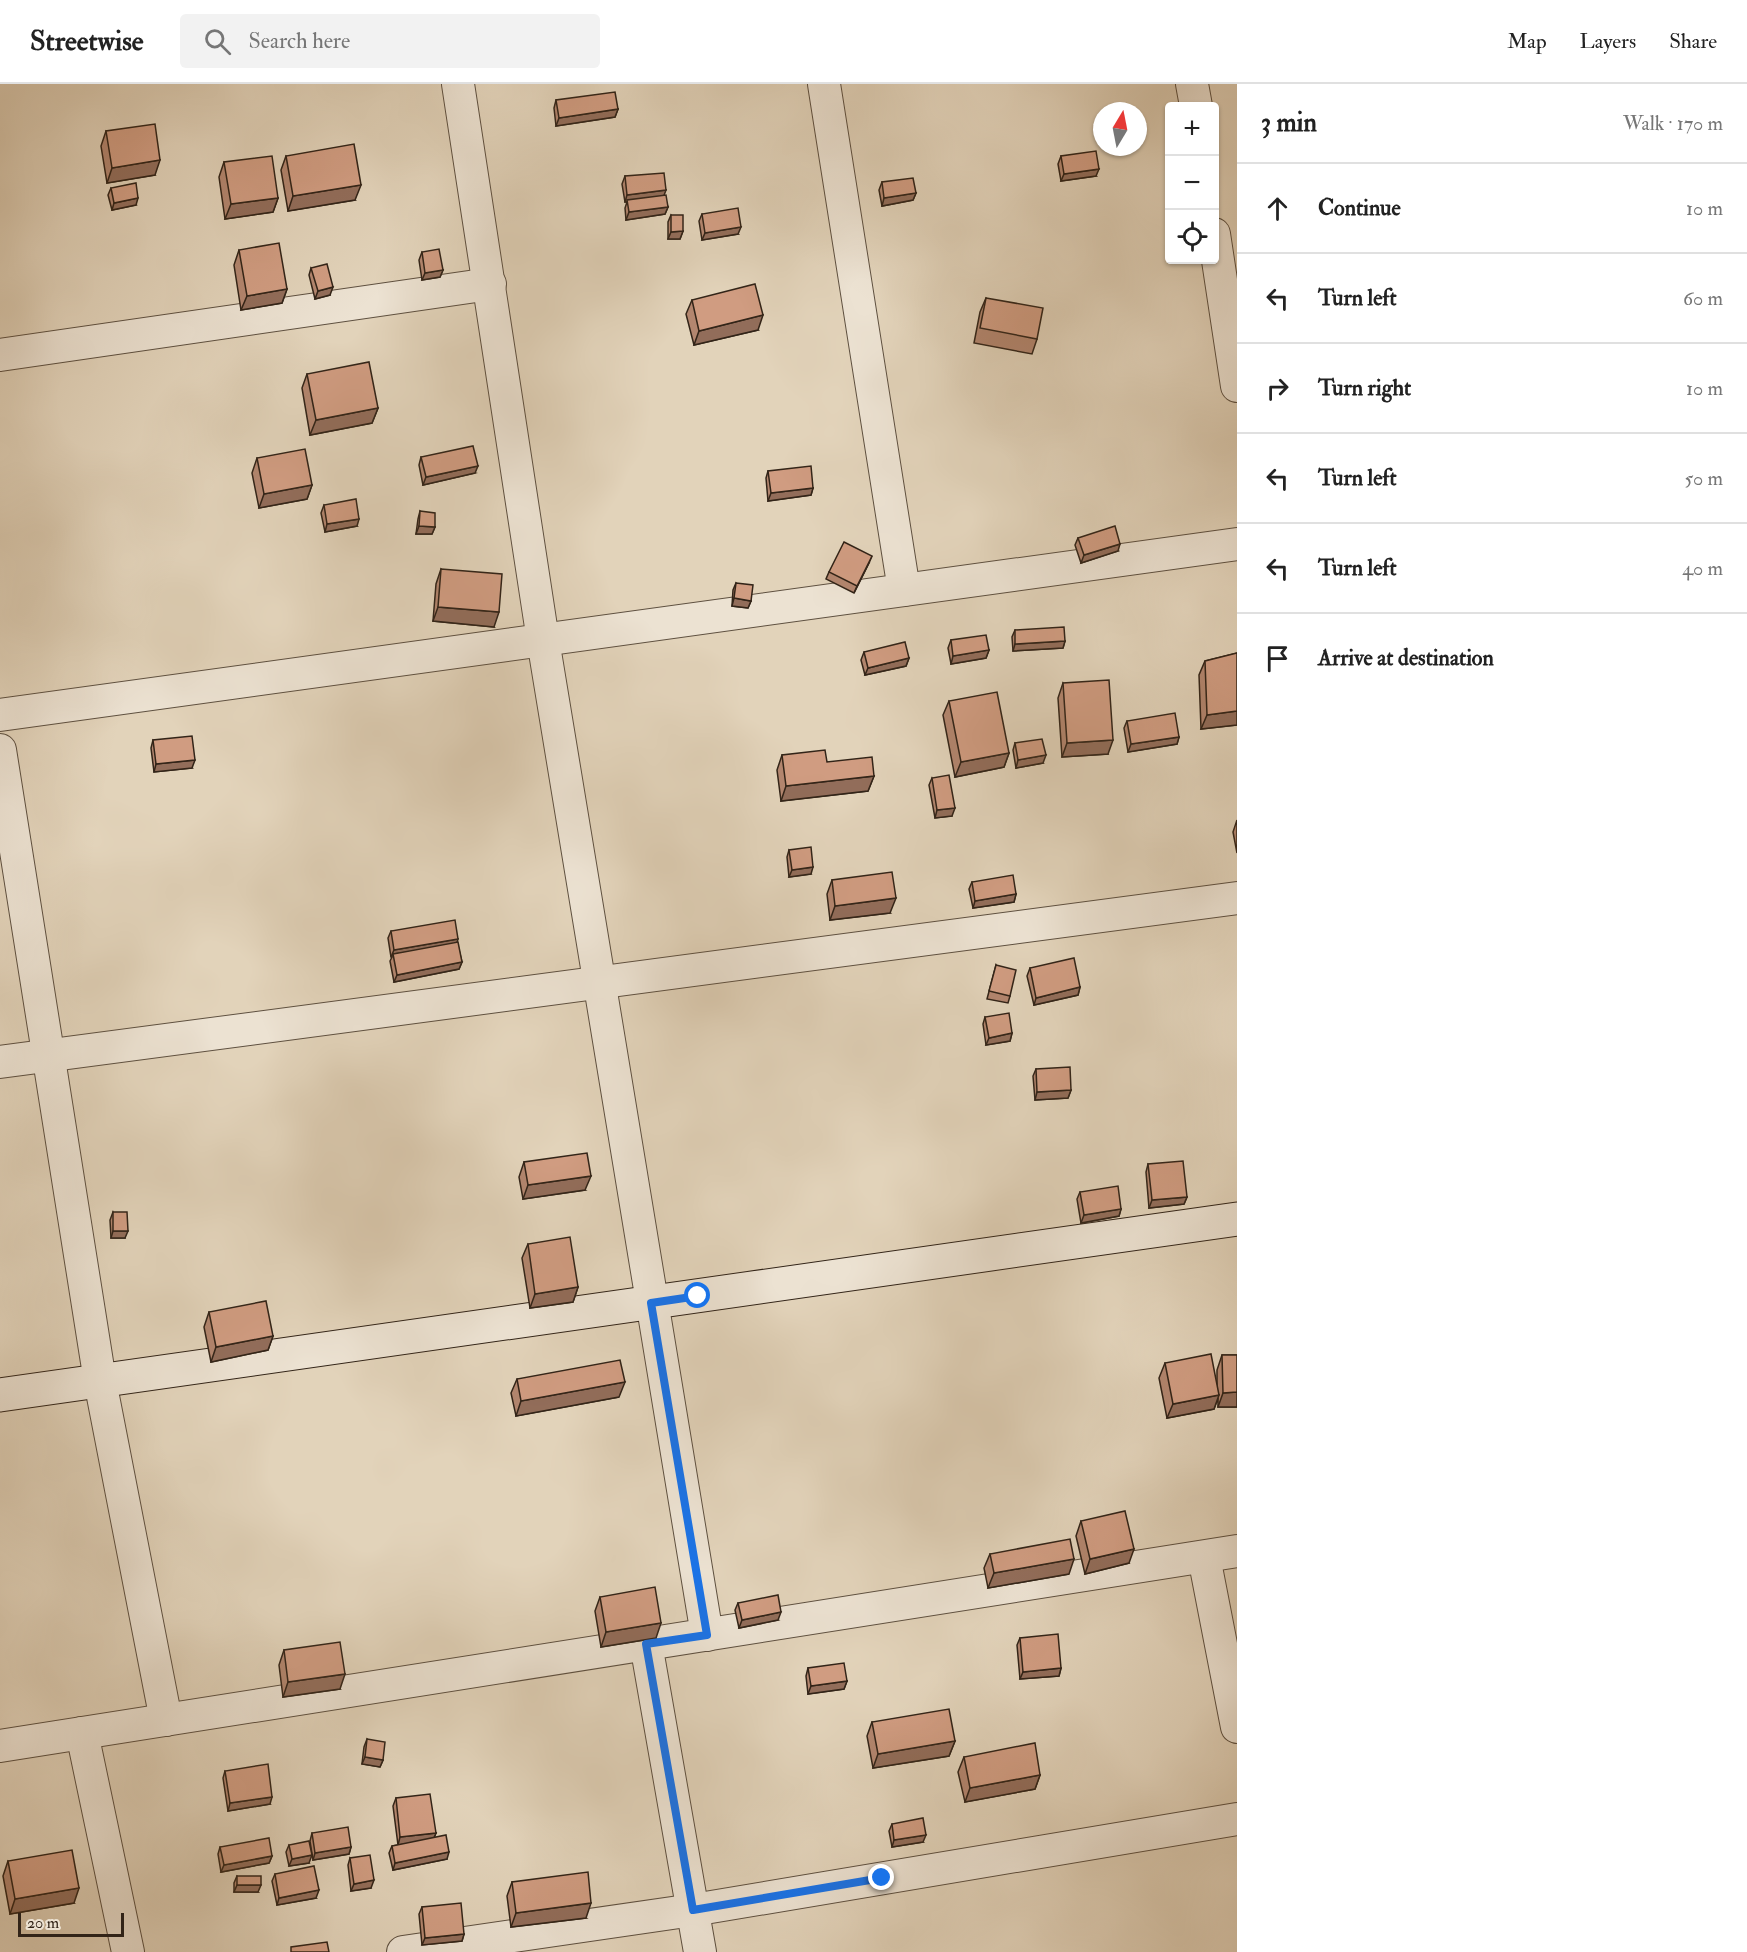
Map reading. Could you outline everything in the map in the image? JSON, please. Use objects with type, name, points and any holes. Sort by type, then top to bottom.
[{"type":"street","points":[[458,84],[543,640],[707,1635]]},
{"type":"street","points":[[824,84],[904,590]]},
{"type":"street","points":[[1192,84],[1195,102]]},
{"type":"street","points":[[1219,262],[1237,386]]},
{"type":"street","points":[[0,356],[490,284]]},
{"type":"street","points":[[0,715],[1237,544]]},
{"type":"street","points":[[0,750],[100,1381],[166,1720]]},
{"type":"street","points":[[0,1062],[1237,898]]},
{"type":"street","points":[[0,1395],[1237,1219]]},
{"type":"street","points":[[0,1746],[1237,1551]]},
{"type":"street","points":[[1204,1557],[1237,1727]]},
{"type":"street","points":[[646,1644],[700,1952]]},
{"type":"street","points":[[82,1733],[128,1952]]},
{"type":"street","points":[[404,1952],[693,1910],[1237,1819]]},
{"type":"building","points":[[615,92],[618,109],[559,118],[556,100]]},
{"type":"building","points":[[155,124],[160,160],[112,168],[106,131]]},
{"type":"building","points":[[354,144],[361,185],[293,196],[286,156]]},
{"type":"building","points":[[1093,151],[1093,156],[1097,156],[1099,169],[1064,174],[1061,156]]},
{"type":"building","points":[[272,156],[278,198],[231,204],[224,162]]},
{"type":"building","points":[[664,173],[666,190],[627,195],[625,176]]},
{"type":"building","points":[[913,178],[916,193],[884,198],[882,182]]},
{"type":"building","points":[[136,183],[138,198],[114,203],[111,188]]},
{"type":"building","points":[[666,195],[668,207],[629,212],[627,200]]},
{"type":"building","points":[[738,208],[741,227],[705,233],[702,214]]},
{"type":"building","points":[[671,215],[683,215],[683,231],[671,232]]},
{"type":"building","points":[[279,243],[287,289],[247,296],[239,250]]},
{"type":"building","points":[[439,249],[443,270],[425,273],[422,252]]},
{"type":"building","points":[[327,264],[333,287],[318,291],[311,268]]},
{"type":"building","points":[[755,284],[763,315],[699,331],[692,300]]},
{"type":"building","points":[[986,298],[1043,308],[1037,339],[980,328]]},
{"type":"building","points":[[369,362],[378,408],[316,420],[307,374]]},
{"type":"building","points":[[473,446],[478,466],[426,477],[421,457]]},
{"type":"building","points":[[305,449],[312,485],[264,494],[257,458]]},
{"type":"building","points":[[811,466],[813,488],[771,493],[768,471]]},
{"type":"building","points":[[356,499],[359,519],[327,524],[324,505]]},
{"type":"building","points":[[420,511],[435,513],[435,527],[419,526]]},
{"type":"building","points":[[1115,526],[1120,544],[1084,555],[1078,538]]},
{"type":"building","points":[[844,542],[872,556],[857,586],[829,572]]},
{"type":"building","points":[[441,569],[502,574],[499,612],[438,607]]},
{"type":"building","points":[[736,583],[753,585],[751,601],[734,598]]},
{"type":"building","points":[[1064,627],[1065,641],[1015,644],[1015,630]]},
{"type":"building","points":[[986,635],[989,650],[953,656],[951,640]]},
{"type":"building","points":[[905,642],[909,658],[868,668],[864,652]]},
{"type":"building","points":[[1237,653],[1237,711],[1207,715],[1205,661]]},
{"type":"building","points":[[1109,680],[1113,740],[1067,743],[1063,683]]},
{"type":"building","points":[[997,692],[1009,753],[961,762],[949,701]]},
{"type":"building","points":[[1175,713],[1179,737],[1131,744],[1127,721]]},
{"type":"building","points":[[192,736],[195,760],[156,764],[153,740]]},
{"type":"building","points":[[1042,739],[1046,755],[1018,760],[1015,743]]},
{"type":"building","points":[[825,750],[827,762],[872,757],[874,776],[786,786],[782,755]]},
{"type":"building","points":[[949,775],[955,808],[937,810],[932,778]]},
{"type":"building","points":[[811,847],[813,867],[792,870],[789,850]]},
{"type":"building","points":[[892,872],[896,898],[835,906],[832,880]]},
{"type":"building","points":[[1013,875],[1016,894],[975,901],[972,882]]},
{"type":"building","points":[[455,920],[458,939],[394,950],[391,931]]},
{"type":"building","points":[[458,942],[462,962],[397,975],[393,954]]},
{"type":"building","points":[[1074,958],[1080,987],[1036,998],[1030,968]]},
{"type":"building","points":[[996,965],[1016,970],[1010,996],[989,991]]},
{"type":"building","points":[[1009,1013],[1012,1033],[989,1038],[985,1017]]},
{"type":"building","points":[[1070,1067],[1071,1090],[1037,1092],[1036,1069]]},
{"type":"building","points":[[587,1153],[591,1176],[528,1185],[524,1162]]},
{"type":"building","points":[[1183,1161],[1187,1197],[1152,1200],[1148,1164]]},
{"type":"building","points":[[1118,1186],[1121,1209],[1084,1215],[1080,1192]]},
{"type":"building","points":[[113,1212],[127,1212],[128,1231],[113,1231]]},
{"type":"building","points":[[570,1237],[578,1287],[535,1294],[528,1244]]},
{"type":"building","points":[[266,1301],[273,1336],[216,1347],[209,1312]]},
{"type":"building","points":[[1211,1354],[1219,1395],[1173,1404],[1165,1363]]},
{"type":"building","points":[[1222,1355],[1237,1355],[1237,1392],[1223,1393]]},
{"type":"building","points":[[620,1360],[625,1382],[521,1401],[517,1379]]},
{"type":"building","points":[[1125,1511],[1134,1549],[1090,1559],[1081,1521]]},
{"type":"building","points":[[1070,1539],[1074,1559],[994,1573],[990,1554]]},
{"type":"building","points":[[655,1587],[661,1623],[606,1632],[600,1597]]},
{"type":"building","points":[[778,1595],[781,1612],[742,1620],[738,1603]]},
{"type":"building","points":[[1058,1634],[1061,1668],[1023,1672],[1020,1638]]},
{"type":"building","points":[[340,1642],[345,1674],[288,1682],[284,1650]]},
{"type":"building","points":[[844,1663],[847,1681],[811,1686],[808,1668]]},
{"type":"building","points":[[949,1709],[955,1741],[878,1754],[872,1722]]},
{"type":"building","points":[[367,1739],[385,1742],[383,1760],[365,1757]]},
{"type":"building","points":[[1035,1743],[1040,1775],[970,1788],[964,1757]]},
{"type":"building","points":[[268,1764],[272,1797],[230,1803],[225,1771]]},
{"type":"building","points":[[430,1794],[436,1833],[400,1837],[396,1798]]},
{"type":"building","points":[[923,1818],[926,1835],[894,1840],[892,1824]]},
{"type":"building","points":[[348,1827],[351,1847],[315,1853],[312,1833]]},
{"type":"building","points":[[446,1835],[449,1852],[395,1863],[392,1846]]},
{"type":"building","points":[[269,1838],[272,1856],[224,1865],[220,1847]]},
{"type":"building","points":[[309,1841],[312,1855],[292,1859],[289,1845]]},
{"type":"building","points":[[72,1850],[79,1888],[15,1899],[8,1861]]},
{"type":"building","points":[[370,1855],[374,1880],[354,1884],[350,1858]]},
{"type":"building","points":[[314,1866],[319,1890],[279,1898],[275,1874]]},
{"type":"building","points":[[588,1872],[591,1903],[516,1913],[512,1882]]},
{"type":"building","points":[[237,1876],[261,1876],[261,1885],[237,1885]]},
{"type":"building","points":[[461,1903],[464,1934],[425,1938],[422,1907]]},
{"type":"building","points":[[327,1942],[329,1952],[291,1952],[291,1947]]},
{"type":"route","points":[[698,1296],[651,1303],[707,1635],[646,1644],[693,1910],[882,1878]]}]
